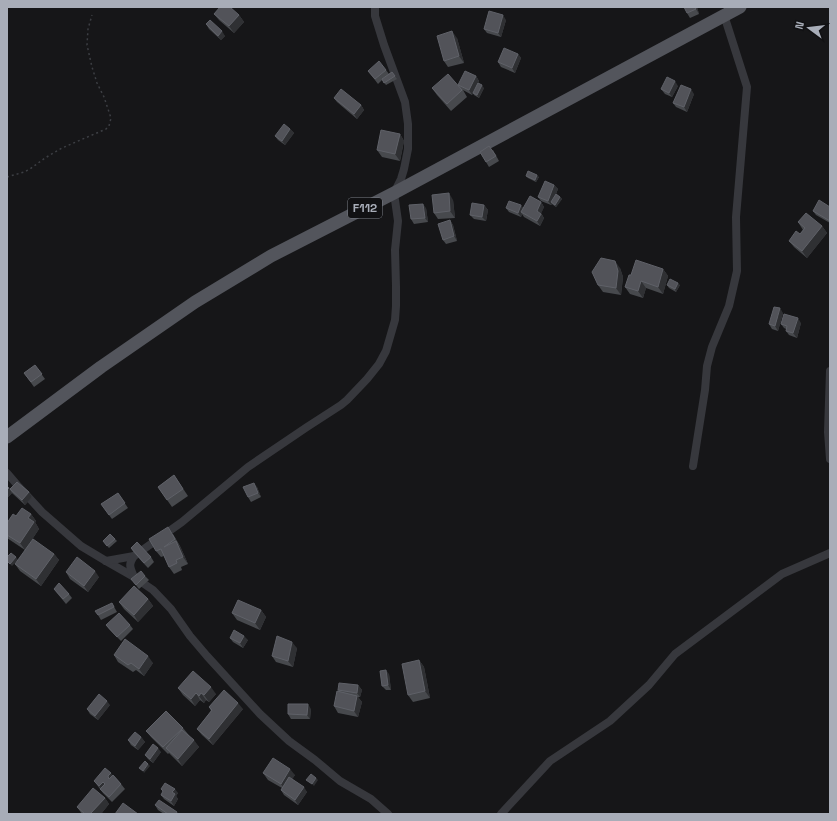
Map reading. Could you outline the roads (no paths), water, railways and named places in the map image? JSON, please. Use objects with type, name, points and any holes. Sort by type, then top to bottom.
[{"type":"main road","name":"F112","points":[[7,438],[101,367],[195,302],[271,256],[394,193],[740,7]]},
{"type":"street","points":[[134,577],[130,567],[134,556],[182,522],[248,467],[341,405],[367,379],[379,364],[386,351],[395,320],[396,286],[394,250],[398,221],[394,193],[404,169],[408,149],[408,124],[405,102],[384,45],[375,16],[375,7]]},
{"type":"street","points":[[693,466],[705,390],[707,366],[712,347],[729,306],[737,271],[736,217],[747,87],[724,15]]},
{"type":"street","points":[[404,169],[417,180]]},
{"type":"street","points":[[830,371],[828,432],[830,459]]},
{"type":"street","points":[[7,473],[42,512],[81,546],[153,590],[171,609],[190,636],[260,714],[289,741],[340,781],[371,799],[388,814]]},
{"type":"street","points":[[501,814],[550,761],[610,721],[649,685],[675,654],[782,574],[830,553]]},
{"type":"street","points":[[106,561],[134,556]]}]
